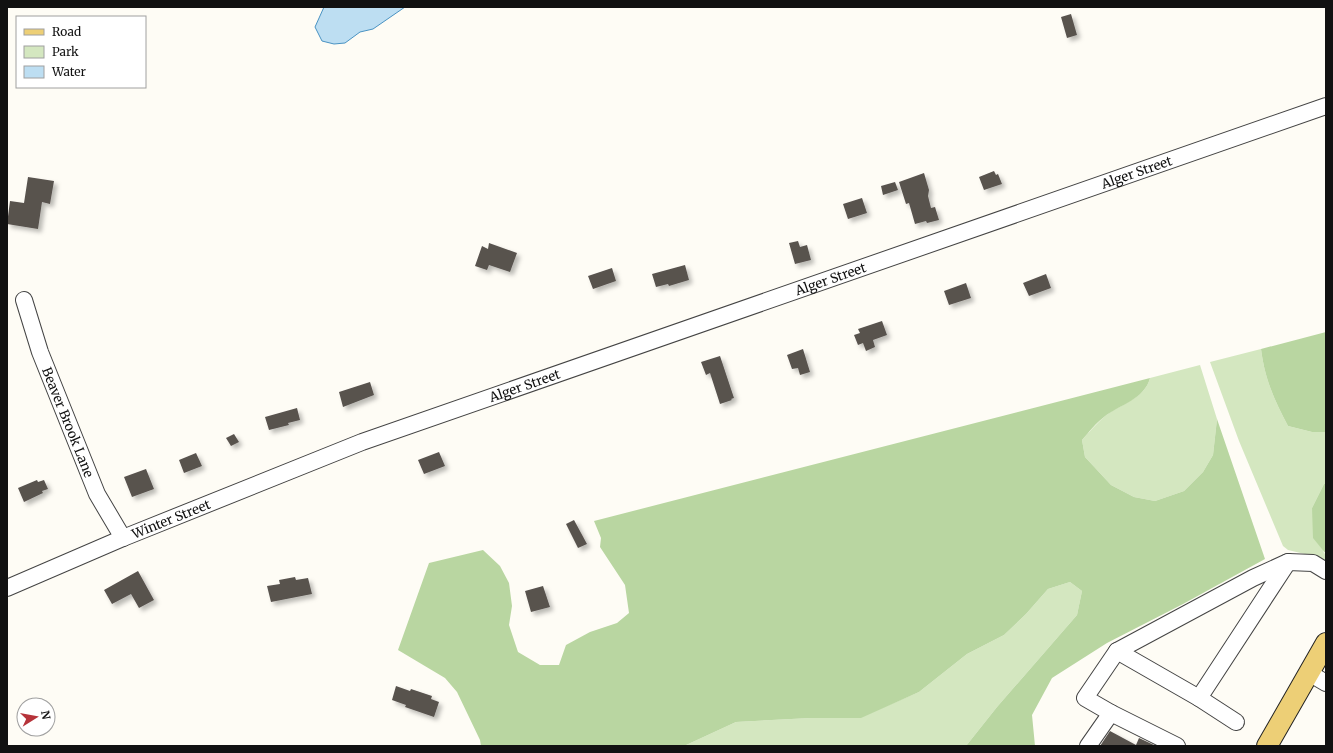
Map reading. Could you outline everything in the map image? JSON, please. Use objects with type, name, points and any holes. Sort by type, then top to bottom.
[{"type":"main road","points":[[1267,746],[1318,678],[1326,643]]},
{"type":"street","name":"Alger Street","points":[[335,453],[362,442],[1326,106]]},
{"type":"street","name":"Beaver Brook Lane","points":[[24,300],[40,352],[97,494],[123,538]]},
{"type":"street","name":"Winter Street","points":[[7,588],[123,538],[335,453]]},
{"type":"street","points":[[1199,698],[1288,562]]},
{"type":"street","points":[[1177,746],[1111,713],[1085,698],[1117,651],[1253,578],[1288,562],[1313,563],[1326,571]]},
{"type":"street","points":[[1117,651],[1199,698],[1236,722]]},
{"type":"street","points":[[1088,746],[1111,713]]},
{"type":"green space","points":[[1326,332],[1326,432],[1312,432],[1288,426],[1271,389],[1265,370],[1261,349]]},
{"type":"green space","points":[[1261,349],[1265,370],[1271,389],[1288,426],[1312,432],[1326,432],[1326,483],[1324,484],[1312,508],[1324,553],[1326,554],[1326,562],[1309,555],[1288,550],[1283,546],[1239,441],[1210,362]]},
{"type":"green space","points":[[1200,365],[1217,419],[1213,455],[1203,472],[1184,491],[1155,501],[1134,497],[1111,485],[1085,457],[1082,440],[1095,425],[1110,412],[1143,391],[1150,378]]},
{"type":"green space","points":[[1150,378],[1143,391],[1131,401],[1104,417],[1082,440],[1085,457],[1111,485],[1134,497],[1155,501],[1184,491],[1203,472],[1213,455],[1217,419],[1265,559],[1183,604],[1107,643],[1052,678],[1032,715],[1035,746],[966,746],[997,707],[1077,615],[1082,591],[1070,582],[1048,589],[1026,614],[1004,635],[967,654],[919,692],[861,718],[811,718],[736,722],[684,746],[481,746],[480,740],[457,692],[445,678],[398,650],[429,563],[483,550],[500,566],[509,583],[512,606],[509,625],[518,652],[540,665],[559,665],[566,645],[590,632],[617,623],[629,613],[625,585],[600,547],[601,538],[594,521]]},
{"type":"green space","points":[[1326,483],[1326,554],[1313,538],[1312,508],[1324,484]]},
{"type":"green space","points":[[1070,582],[1082,591],[1077,615],[997,707],[966,746],[684,746],[736,722],[861,717],[919,692],[967,654],[1004,635],[1026,614],[1048,589]]},
{"type":"water","points":[[324,7],[405,7],[373,29],[360,32],[345,43],[334,44],[322,41],[315,27]]},
{"type":"building","points":[[1071,14],[1077,35],[1067,38],[1061,17]]},
{"type":"building","points":[[994,171],[996,175],[998,174],[1002,184],[984,190],[979,177]]},
{"type":"building","points":[[924,173],[929,190],[928,196],[931,208],[935,207],[939,220],[915,224],[909,203],[906,204],[899,182]]},
{"type":"building","points":[[28,177],[54,181],[50,204],[42,202],[38,229],[7,224],[10,201],[24,203]]},
{"type":"building","points":[[895,182],[898,190],[883,195],[881,186]]},
{"type":"building","points":[[862,198],[867,213],[848,219],[843,204]]},
{"type":"building","points":[[798,241],[800,247],[807,245],[811,260],[795,264],[789,243]]},
{"type":"building","points":[[489,243],[517,253],[510,272],[489,265],[487,270],[475,266],[482,246],[488,249]]},
{"type":"building","points":[[685,265],[689,280],[669,286],[668,284],[656,287],[652,274]]},
{"type":"building","points":[[612,268],[616,281],[593,289],[588,276]]},
{"type":"building","points":[[1046,274],[1051,288],[1029,296],[1023,283]]},
{"type":"building","points":[[966,283],[971,298],[949,305],[944,291]]},
{"type":"building","points":[[882,321],[887,335],[873,340],[875,347],[866,351],[863,343],[858,345],[854,335],[860,333],[858,329]]},
{"type":"building","points":[[803,349],[810,372],[800,375],[798,368],[792,369],[787,355]]},
{"type":"building","points":[[720,356],[734,398],[720,404],[710,373],[706,375],[701,362]]},
{"type":"building","points":[[370,382],[374,395],[343,407],[339,392]]},
{"type":"building","points":[[297,408],[300,420],[288,423],[289,425],[269,430],[265,417]]},
{"type":"building","points":[[234,434],[239,442],[231,446],[226,438]]},
{"type":"building","points":[[439,452],[445,466],[424,474],[418,460]]},
{"type":"building","points":[[196,453],[202,466],[184,473],[179,460]]},
{"type":"building","points":[[146,469],[154,489],[132,497],[124,477]]},
{"type":"building","points":[[37,480],[38,482],[44,480],[48,489],[24,502],[18,488]]},
{"type":"building","points":[[574,520],[587,544],[578,548],[566,524]]},
{"type":"building","points":[[138,571],[154,600],[139,608],[131,594],[112,604],[104,590]]},
{"type":"building","points":[[295,577],[296,580],[308,578],[312,594],[271,602],[267,586],[280,584],[279,580]]},
{"type":"building","points":[[543,586],[550,607],[531,612],[525,591]]},
{"type":"building","points":[[396,686],[432,696],[431,699],[439,702],[434,717],[405,707],[406,705],[392,700]]},
{"type":"building","points":[[1110,731],[1136,745],[1139,738],[1156,746],[1100,746]]}]
